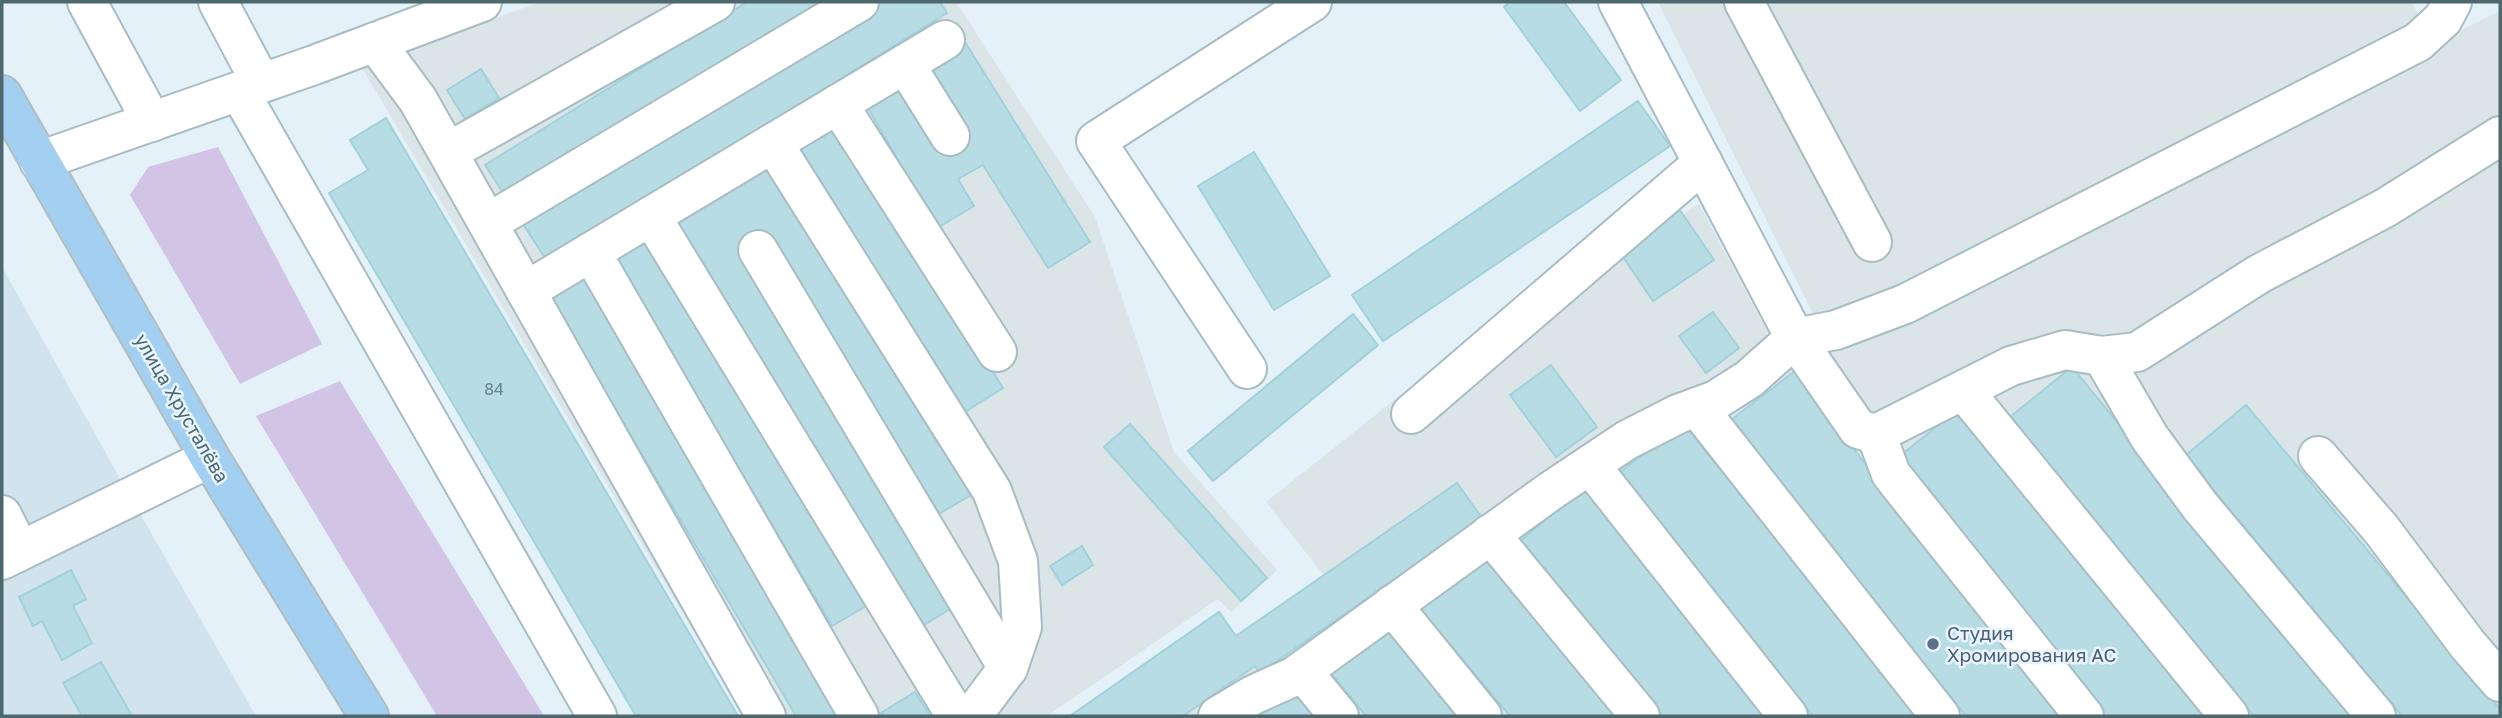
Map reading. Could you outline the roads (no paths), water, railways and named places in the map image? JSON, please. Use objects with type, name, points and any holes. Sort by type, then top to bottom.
[{"type":"main road","name":"улица Хрусталёва","points":[[2,95],[210,458],[369,716]]},
{"type":"lane","points":[[87,2],[152,122]]},
{"type":"lane","points":[[218,2],[250,87],[597,716]]},
{"type":"lane","points":[[40,161],[482,2]]},
{"type":"lane","points":[[448,152],[715,2]]},
{"type":"lane","points":[[488,223],[859,2]]},
{"type":"lane","points":[[1247,369],[1096,141],[1312,2]]},
{"type":"lane","points":[[1618,2],[1795,338],[1858,429],[1876,434],[2011,366],[2064,350],[2102,356],[2137,352],[2259,274],[2385,208],[2500,136]]},
{"type":"lane","points":[[1744,2],[1872,243]]},
{"type":"lane","points":[[1218,716],[1252,695],[1302,671],[1490,534],[1627,440],[1678,414],[1716,400],[1749,379],[1795,338],[1836,330],[1905,304],[2418,42],[2443,19],[2452,2]]},
{"type":"lane","points":[[526,291],[945,40]]},
{"type":"lane","points":[[375,42],[418,100],[766,716]]},
{"type":"lane","points":[[905,64],[950,136]]},
{"type":"lane","points":[[838,104],[997,352]]},
{"type":"lane","points":[[773,143],[992,491],[1018,561],[1021,627],[1009,668],[972,716]]},
{"type":"lane","points":[[1411,414],[1703,163]]},
{"type":"lane","points":[[651,216],[956,716]]},
{"type":"lane","points":[[758,250],[1009,668]]},
{"type":"lane","points":[[591,252],[859,716]]},
{"type":"lane","points":[[2102,356],[2150,438],[2200,506],[2376,716]]},
{"type":"lane","points":[[1964,391],[2229,716]]},
{"type":"lane","points":[[1697,407],[1940,716]]},
{"type":"lane","points":[[1876,434],[1891,474],[2084,716]]},
{"type":"lane","points":[[2318,456],[2381,529],[2468,645],[2500,682]]},
{"type":"lane","points":[[2,515],[11,556],[210,458]]},
{"type":"lane","points":[[1590,465],[1788,716]]},
{"type":"lane","points":[[1490,534],[1640,716]]},
{"type":"lane","points":[[1392,605],[1482,716]]},
{"type":"lane","points":[[1302,671],[1339,716]]},
{"type":"place","name":"Студия Хромирования АС","points":[[1933,644]]}]
